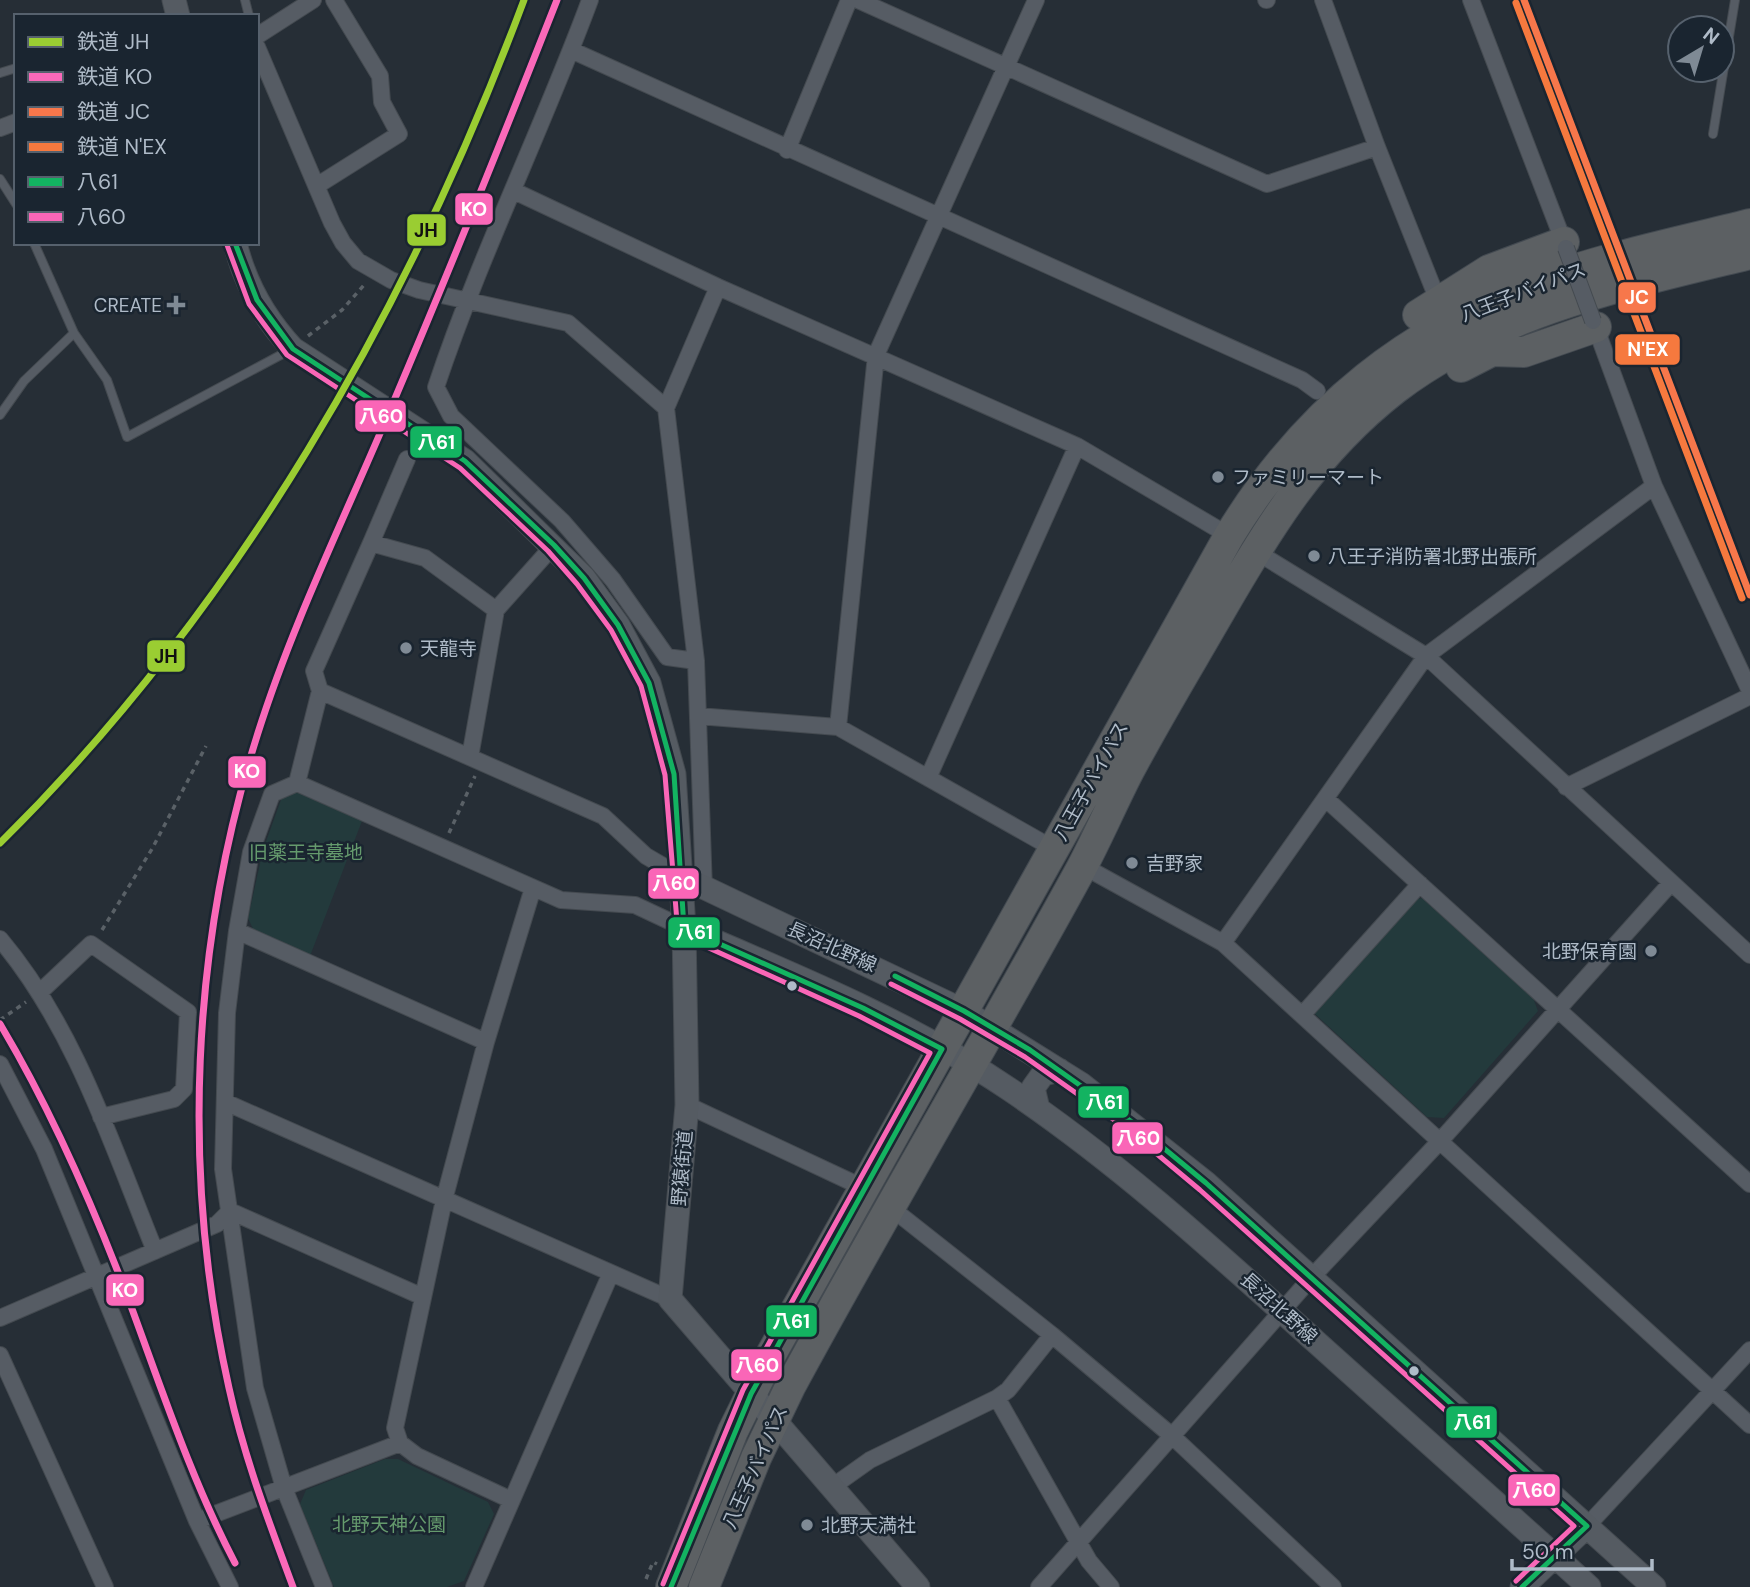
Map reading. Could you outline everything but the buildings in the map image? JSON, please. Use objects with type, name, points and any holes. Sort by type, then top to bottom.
[{"type":"highway","name":"八王子バイパス","points":[[671,1587],[751,1394],[1229,536],[1269,477],[1333,404],[1379,366],[1428,333],[1494,299],[1552,277],[1750,224]]},
{"type":"highway","points":[[1229,536],[1235,505],[1245,488],[1288,424],[1317,391],[1364,352],[1489,270],[1565,245]]},
{"type":"highway","name":"八王子バイパス","points":[[705,1587],[774,1420],[890,1207],[1083,866],[1130,771],[1255,551],[1292,494],[1353,425],[1398,387],[1445,355],[1507,324],[1561,305],[1750,254]]},
{"type":"highway","points":[[1255,551],[1285,535],[1339,465],[1368,436],[1455,370],[1492,351],[1524,352],[1594,324]]},
{"type":"main road","name":"野猿街道","points":[[236,245],[253,293],[277,332],[293,348],[328,373],[422,430],[465,461],[554,545],[584,578],[613,617],[649,683],[674,774],[684,928],[687,1105],[670,1298]]},
{"type":"main road","name":"長沼北野線","points":[[682,877],[704,890],[882,970],[964,1011],[1059,1070],[1132,1122],[1188,1167],[1654,1587]]},
{"type":"main road","name":"長沼北野線","points":[[684,928],[863,1008],[942,1049],[1038,1109],[1174,1214],[1589,1587]]},
{"type":"main road","points":[[1038,1109],[1033,1088],[1043,1074],[1059,1070]]},
{"type":"main road","points":[[670,1298],[918,1587]]},
{"type":"main road","points":[[1522,1587],[1587,1526]]},
{"type":"street","points":[[259,35],[313,0]]},
{"type":"street","points":[[318,185],[399,134],[382,102],[380,76],[334,0]]},
{"type":"street","points":[[590,0],[514,191],[464,301],[436,387],[451,416],[562,520],[613,580],[667,657],[696,661]]},
{"type":"street","points":[[787,150],[849,0]]},
{"type":"street","points":[[858,0],[1267,184],[1377,147]]},
{"type":"street","points":[[838,727],[876,355],[1036,0]]},
{"type":"street","points":[[1322,0],[1439,303]]},
{"type":"street","points":[[1471,0],[1654,486],[1750,694],[1566,787]]},
{"type":"street","points":[[571,50],[787,150],[1301,380],[1317,391]]},
{"type":"street","points":[[259,52],[342,243],[358,261],[375,272],[419,290],[568,323],[666,408]]},
{"type":"street","points":[[514,191],[718,287],[1077,446],[1426,656],[1750,955]]},
{"type":"street","points":[[704,890],[696,661],[666,408],[718,287]]},
{"type":"street","points":[[928,778],[1077,446]]},
{"type":"street","points":[[297,783],[320,691],[314,671],[407,459]]},
{"type":"street","points":[[1223,943],[1426,656],[1654,486]]},
{"type":"street","points":[[371,543],[425,558],[496,610]]},
{"type":"street","points":[[476,760],[496,610],[554,545]]},
{"type":"street","points":[[320,691],[603,816],[646,856],[682,877]]},
{"type":"street","points":[[698,716],[838,727],[1054,849]]},
{"type":"street","points":[[324,1587],[284,1488],[255,1388],[223,1169],[227,1013],[237,931],[251,852],[272,794],[297,783],[561,900],[635,905],[684,928]]},
{"type":"street","points":[[1326,799],[1750,1184]]},
{"type":"street","points":[[1083,866],[1223,943],[1750,1425]]},
{"type":"street","points":[[1039,1587],[1311,1278],[1441,1140],[1671,883]]},
{"type":"street","points":[[1303,1014],[1420,884]]},
{"type":"street","points":[[511,1500],[417,1456],[400,1443],[396,1428],[444,1200],[486,1042],[533,888]]},
{"type":"street","points":[[237,931],[486,1042]]},
{"type":"street","points":[[0,939],[39,993],[101,1117],[155,1251]]},
{"type":"street","points":[[39,993],[91,944],[188,1012],[184,1089],[174,1098],[101,1117]]},
{"type":"street","points":[[0,1064],[44,1149],[197,1521],[230,1587]]},
{"type":"street","points":[[225,1102],[670,1298]]},
{"type":"street","points":[[687,1105],[864,1188]]},
{"type":"street","points":[[890,1207],[1052,1335],[1171,1435],[1333,1587]]},
{"type":"street","points":[[0,1318],[218,1224],[230,1211]]},
{"type":"street","points":[[230,1211],[423,1297]]},
{"type":"street","points":[[474,1587],[611,1273]]},
{"type":"street","points":[[832,1487],[870,1460],[997,1398],[1008,1390],[1052,1335]]},
{"type":"street","points":[[1587,1526],[1750,1350]]},
{"type":"street","points":[[0,1355],[105,1587]]},
{"type":"street","points":[[997,1398],[1077,1542],[1111,1587]]},
{"type":"street","points":[[197,1521],[400,1443]]},
{"type":"lane","points":[[1713,135],[1735,0]]},
{"type":"lane","points":[[0,179],[14,201]]},
{"type":"lane","points":[[35,245],[74,333],[107,380],[127,437],[293,348]]},
{"type":"lane","points":[[0,415],[24,381],[74,333]]},
{"type":"path","points":[[293,348],[342,310],[375,272]]},
{"type":"path","points":[[91,944],[152,849],[206,746]]},
{"type":"path","points":[[442,847],[476,760]]},
{"type":"path","points":[[0,1020],[39,993]]},
{"type":"green space","name":"旧薬王寺墓地","points":[[296,792],[362,821],[310,956],[255,933],[248,918],[263,850],[282,797]]},
{"type":"green space","points":[[1422,898],[1533,998],[1538,1011],[1444,1118],[1427,1117],[1315,1014],[1317,1005],[1413,900]]},
{"type":"green space","name":"北野天神公園","points":[[385,1459],[398,1459],[488,1502],[494,1514],[464,1581],[447,1587],[334,1587],[300,1504],[306,1490]]},
{"type":"rail line","name":"JH","points":[[0,843],[86,752],[166,656],[240,555],[308,450],[370,341],[427,230],[478,116],[524,0]]},
{"type":"rail line","name":"KO","points":[[293,1587],[235,1414],[214,1307],[204,1225],[199,1143],[200,1060],[206,978],[218,896],[235,815],[271,693],[497,152],[557,0]]},
{"type":"rail line","name":"JC","points":[[1524,0],[1750,595]]},
{"type":"rail line","name":"N'EX","points":[[1516,3],[1742,598]]},
{"type":"rail line","name":"KO","points":[[0,1024],[37,1090],[85,1192],[191,1466],[235,1563]]},
{"type":"transit line","name":"八60","points":[[227,245],[249,304],[287,355],[460,468],[548,551],[611,630],[641,686],[665,775],[678,934],[859,1016],[930,1053],[743,1390],[663,1584]]},
{"type":"transit line","name":"八61","points":[[236,245],[257,300],[293,349],[465,461],[554,545],[584,578],[618,625],[649,683],[674,774],[684,928],[863,1008],[942,1049],[751,1394],[671,1587]]},
{"type":"transit line","name":"八61","points":[[895,976],[964,1011],[1030,1050],[1132,1122],[1206,1183],[1587,1526],[1522,1587]]},
{"type":"transit line","name":"八60","points":[[891,984],[960,1019],[1025,1057],[1127,1129],[1200,1190],[1574,1526],[1516,1581]]},
{"type":"place","name":"CREATE","points":[[176,305]]},
{"type":"place","name":"ファミリーマート","points":[[1218,477]]},
{"type":"place","name":"八王子消防署北野出張所","points":[[1314,556]]},
{"type":"place","name":"天龍寺","points":[[406,648]]},
{"type":"place","name":"吉野家","points":[[1132,863]]},
{"type":"place","name":"北野保育園","points":[[1651,951]]},
{"type":"place","name":"北野天満社","points":[[807,1525]]}]
